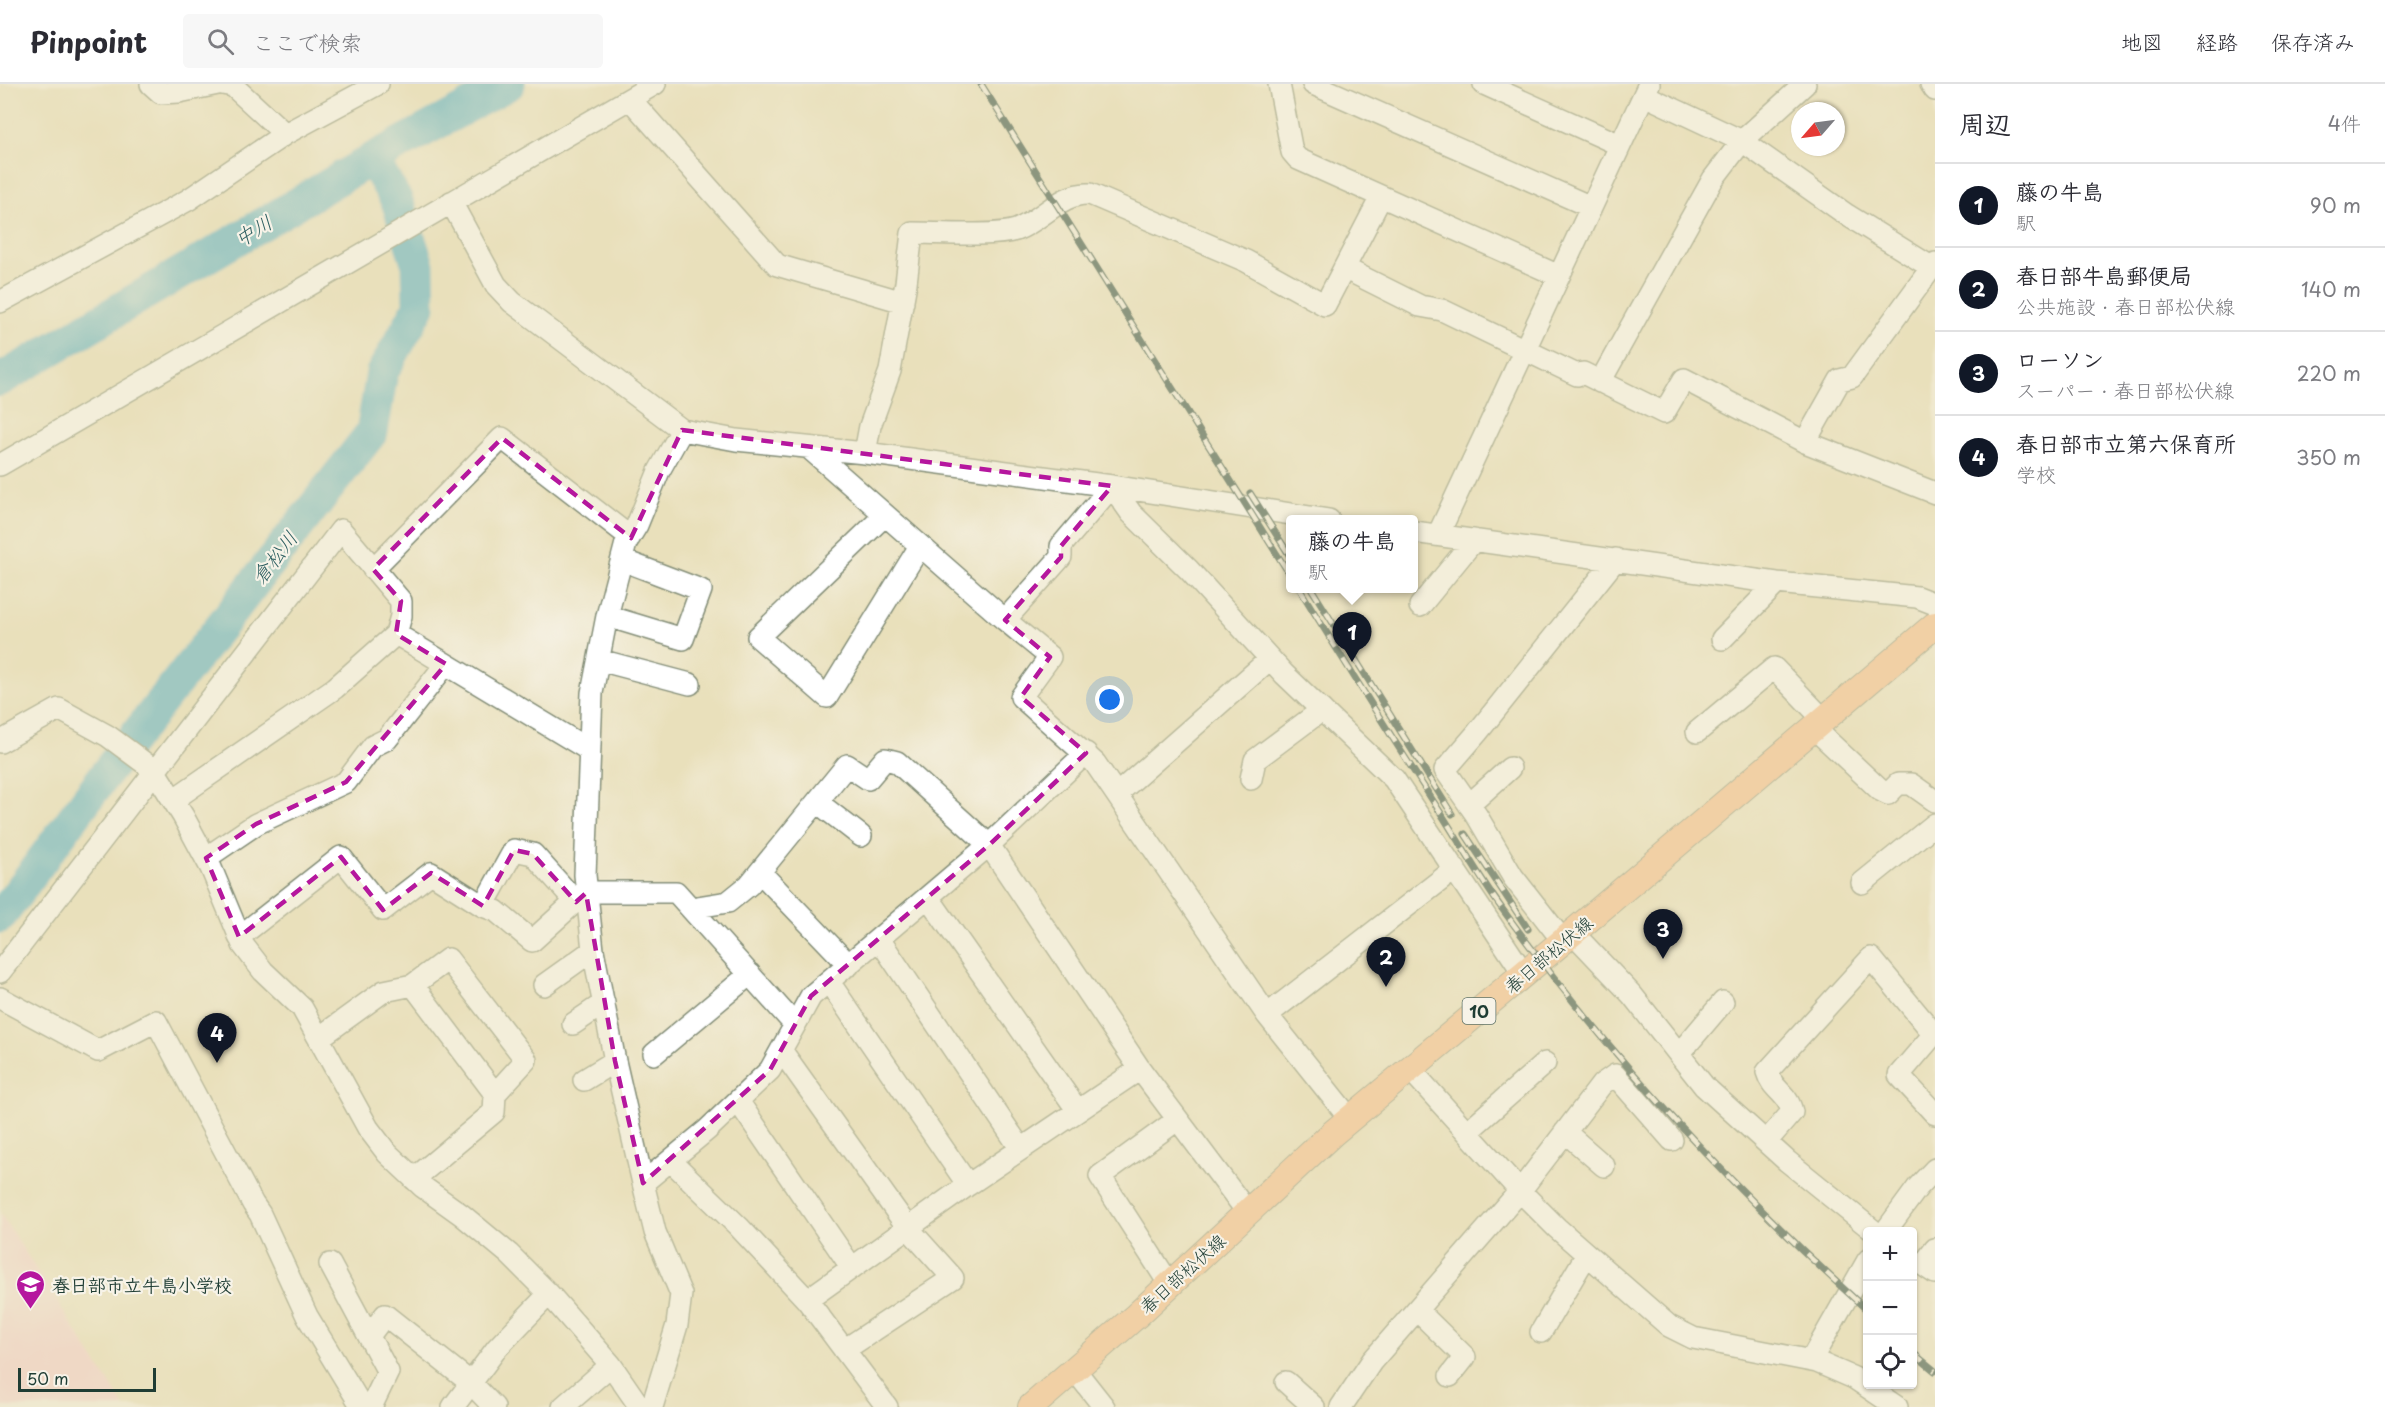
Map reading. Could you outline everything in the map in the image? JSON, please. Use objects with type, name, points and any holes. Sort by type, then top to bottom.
[{"type":"main road","name":"春日部松伏線","points":[[1030,1407],[1170,1285],[1350,1119],[1568,937],[1610,907],[1935,625]]},
{"type":"street","points":[[151,84],[161,93],[220,84],[233,86],[285,134]]},
{"type":"street","points":[[0,302],[188,200],[285,134],[378,84]]},
{"type":"street","points":[[0,465],[656,84]]},
{"type":"street","points":[[1279,84],[1292,152],[1298,159],[1559,276]]},
{"type":"street","points":[[1313,84],[1591,207]]},
{"type":"street","points":[[1484,84],[1620,145]]},
{"type":"street","points":[[1600,382],[1713,179],[1742,141],[1805,84]]},
{"type":"street","points":[[1931,84],[1935,90]]},
{"type":"street","points":[[1438,535],[1646,90],[1742,141],[1847,214],[1933,265],[1852,377],[1840,380],[1805,442]]},
{"type":"street","points":[[630,99],[777,265],[903,302]]},
{"type":"street","points":[[865,453],[870,426],[890,371],[903,302],[912,233],[1005,232],[1027,225],[1069,196],[1079,193],[1090,194],[1246,261],[1325,305],[1381,197]]},
{"type":"street","points":[[451,202],[496,285],[512,302],[682,430],[736,440],[865,453],[1112,486],[1303,515]]},
{"type":"street","points":[[1344,268],[1420,306],[1442,310],[1577,375],[1583,373],[1664,414],[1684,379],[1805,442],[1935,493]]},
{"type":"street","points":[[652,1407],[677,1325],[681,1294],[655,1232],[615,1061],[594,950],[581,897],[585,875],[588,750],[592,693],[607,616],[630,537],[659,471],[682,430]]},
{"type":"street","points":[[373,568],[502,438],[630,537]]},
{"type":"street","points":[[809,447],[1050,657],[1021,697],[1095,763],[1267,1015],[1350,1119]]},
{"type":"street","points":[[1005,620],[1061,557],[1061,546],[1112,486]]},
{"type":"street","points":[[1112,486],[1131,513],[1190,570],[1270,659],[1394,779],[1524,974]]},
{"type":"street","points":[[885,515],[758,637],[827,697],[920,546]]},
{"type":"street","points":[[0,972],[151,767],[341,530],[401,602],[401,616],[396,634],[335,688],[173,800]]},
{"type":"street","points":[[1418,533],[1777,583],[1917,597],[1935,604]]},
{"type":"street","points":[[1420,606],[1474,540]]},
{"type":"street","points":[[1616,559],[1477,733],[1444,770],[1469,805],[1513,877],[1568,937],[1603,955],[1704,1086],[1766,1142],[1869,1227]]},
{"type":"street","points":[[607,616],[683,639],[701,590],[622,560]]},
{"type":"street","points":[[1722,639],[1777,583]]},
{"type":"street","points":[[396,634],[588,750]]},
{"type":"street","points":[[1117,794],[1270,659]]},
{"type":"street","points":[[599,660],[690,684]]},
{"type":"street","points":[[206,858],[256,824],[346,782],[373,746],[387,738],[446,664]]},
{"type":"street","points":[[1697,732],[1774,668],[1819,724],[1880,790],[1888,794],[1898,784],[1911,784],[1935,801]]},
{"type":"street","points":[[0,742],[59,709],[112,739],[151,767],[206,858],[243,945],[263,971],[302,1008],[368,1128],[387,1154],[414,1179],[509,1254],[549,1294],[612,1365],[640,1407]]},
{"type":"street","points":[[1251,779],[1255,760],[1322,710]]},
{"type":"street","points":[[643,1184],[770,1070],[811,996],[989,845],[1086,753]]},
{"type":"street","points":[[691,908],[728,902],[749,885],[847,765],[868,779],[885,759],[897,762],[989,845],[1140,1069],[1248,1213]]},
{"type":"street","points":[[1469,805],[1510,768]]},
{"type":"street","points":[[817,802],[861,836]]},
{"type":"street","points":[[1862,884],[1935,824]]},
{"type":"street","points":[[483,906],[514,849],[533,854],[581,897]]},
{"type":"street","points":[[239,937],[341,857],[383,910],[430,873],[483,906],[496,911],[532,941],[581,897],[676,892],[795,1024]]},
{"type":"street","points":[[1267,1015],[1455,869]]},
{"type":"street","points":[[760,872],[849,965]]},
{"type":"street","points":[[928,897],[1078,1111]]},
{"type":"street","points":[[879,939],[1021,1149]]},
{"type":"street","points":[[544,985],[594,950]]},
{"type":"street","points":[[1766,1142],[1792,1112],[1790,1101],[1770,1082],[1767,1072],[1871,958],[1934,1034],[1899,1075],[1935,1114]]},
{"type":"street","points":[[319,1038],[384,991],[412,985],[448,959],[526,1060],[495,1094],[494,1112],[414,1179]]},
{"type":"street","points":[[654,1054],[750,974]]},
{"type":"street","points":[[829,982],[968,1185]]},
{"type":"street","points":[[412,985],[495,1094]]},
{"type":"street","points":[[0,998],[98,1051],[156,1021],[260,1214],[307,1316],[362,1407]]},
{"type":"street","points":[[1679,1054],[1723,1002]]},
{"type":"street","points":[[573,1024],[604,1003]]},
{"type":"street","points":[[781,1050],[908,1228],[953,1278],[844,1350]]},
{"type":"street","points":[[584,1080],[615,1061]]},
{"type":"street","points":[[1467,1132],[1545,1063]]},
{"type":"street","points":[[807,1300],[968,1185],[1140,1069]]},
{"type":"street","points":[[1410,1069],[1520,1191],[1669,1326],[1693,1338],[1810,1360],[1854,1378],[1897,1407]]},
{"type":"street","points":[[1341,1407],[1372,1361],[1520,1191],[1602,1084],[1615,1075],[1672,1140]]},
{"type":"street","points":[[738,1101],[852,1268]]},
{"type":"street","points":[[1170,1285],[1101,1176],[1177,1120]]},
{"type":"street","points":[[1565,1132],[1604,1166]]},
{"type":"street","points":[[671,1161],[739,1227],[807,1300],[884,1406]]},
{"type":"street","points":[[1889,1227],[1918,1187],[1935,1169]]},
{"type":"street","points":[[1935,1249],[1923,1265],[1935,1273]]},
{"type":"street","points":[[1541,1332],[1587,1254]]},
{"type":"street","points":[[330,1264],[388,1372],[370,1407]]},
{"type":"street","points":[[1810,1360],[1863,1269]]},
{"type":"street","points":[[453,1407],[497,1348],[549,1294]]},
{"type":"street","points":[[1417,1310],[1465,1357],[1450,1376]]},
{"type":"street","points":[[369,1336],[385,1315],[471,1383],[494,1407]]},
{"type":"street","points":[[563,1407],[612,1365]]},
{"type":"street","points":[[1074,1369],[1104,1407]]},
{"type":"street","points":[[1286,1382],[1314,1407]]},
{"type":"highlighted area","points":[[682,430],[1112,486],[1061,546],[1061,557],[1005,620],[1050,657],[1021,697],[1086,753],[989,845],[811,996],[770,1070],[643,1183],[615,1061],[586,893],[576,902],[533,854],[514,850],[483,906],[431,873],[383,910],[341,857],[239,937],[206,858],[256,824],[346,782],[446,664],[396,634],[401,601],[373,569],[502,438],[631,538]]},
{"type":"shaded area","name":"春日部市立牛島小学校","points":[[0,1213],[125,1407],[0,1407]]},
{"type":"waterway","name":"中川","points":[[0,380],[372,159],[509,84]]},
{"type":"waterway","name":"倉松川","points":[[0,917],[106,773],[372,432],[382,373],[419,307],[418,265],[397,201],[372,159]]},
{"type":"railway","points":[[981,84],[1286,569]]},
{"type":"railway","points":[[1250,493],[1286,550]]},
{"type":"railway","points":[[1302,593],[1485,884],[1544,964],[1586,1017],[1675,1120],[1769,1218],[1863,1306]]},
{"type":"railway","points":[[1314,593],[1452,814]]},
{"type":"railway","points":[[1465,834],[1528,929]]},
{"type":"railway","points":[[1917,1356],[1935,1371]]},
{"type":"place","name":"藤の牛島","points":[[1352,662]]},
{"type":"place","name":"ローソン","points":[[1663,959]]},
{"type":"place","name":"春日部牛島郵便局","points":[[1386,987]]},
{"type":"place","name":"春日部市立第六保育所","points":[[217,1063]]},
{"type":"place","name":"春日部市立牛島小学校","points":[[31,1310]]}]
